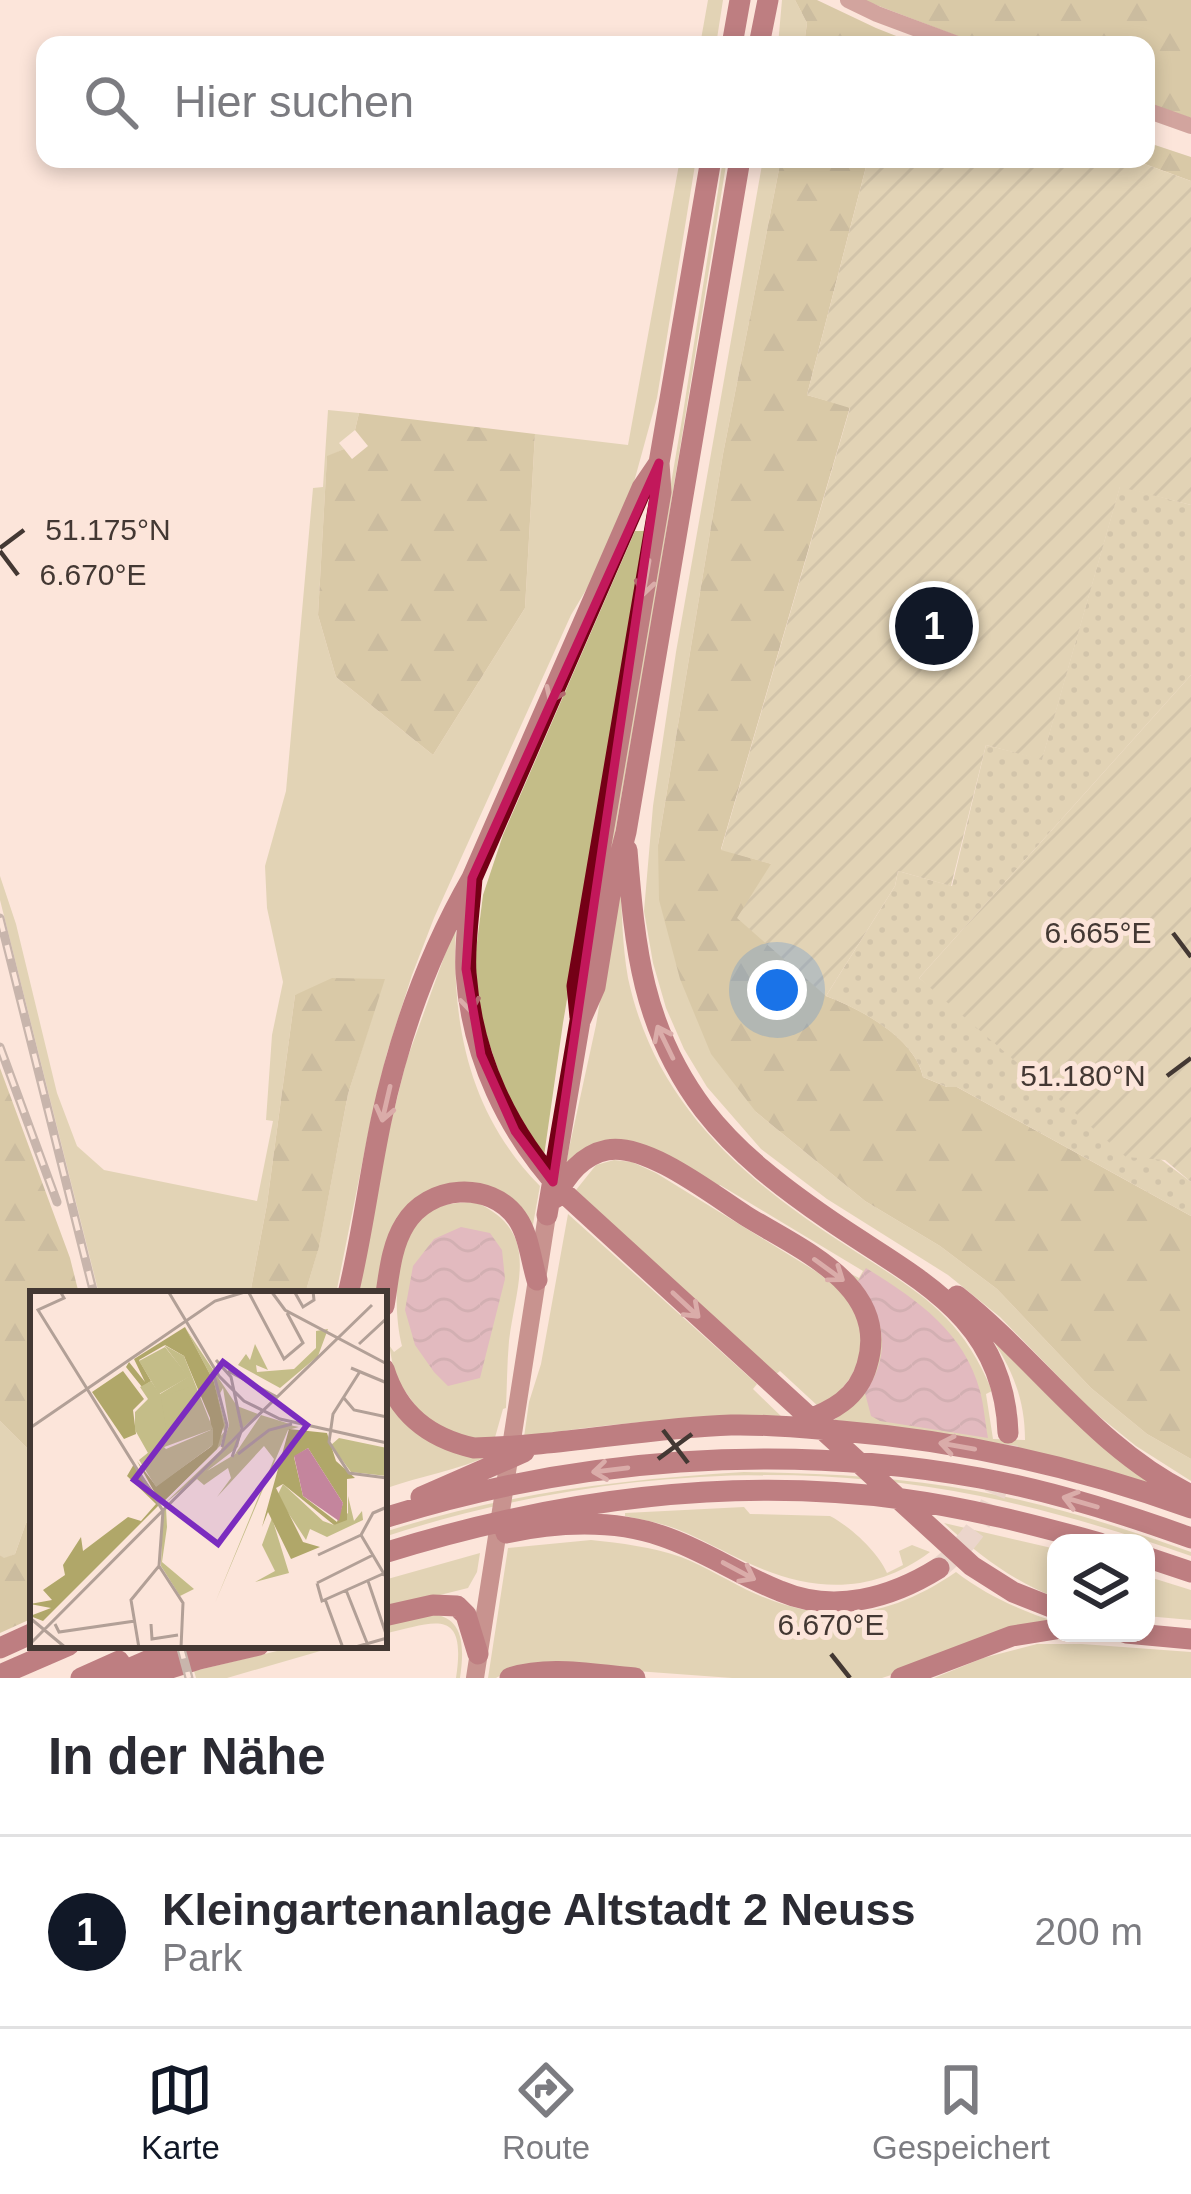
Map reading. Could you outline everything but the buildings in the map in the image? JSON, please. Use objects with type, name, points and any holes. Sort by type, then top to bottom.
[{"type":"highway","points":[[734,36],[740,0]]},
{"type":"highway","points":[[761,36],[768,0]]},
{"type":"highway","points":[[580,1021],[577,986],[662,492],[659,463],[709,168]]},
{"type":"highway","points":[[547,1215],[580,1021],[595,987],[626,832],[738,168]]},
{"type":"highway","points":[[349,1291],[396,1060],[437,946],[472,878],[642,488],[659,463]]},
{"type":"highway","points":[[626,832],[640,975],[683,1078],[704,1110],[771,1178],[920,1278],[972,1328],[1003,1388],[1008,1433]]},
{"type":"highway","points":[[472,878],[466,969],[471,1016],[481,1055],[515,1131],[540,1168],[972,1566],[1013,1592],[1047,1605]]},
{"type":"highway","points":[[547,1215],[562,1183],[581,1163],[610,1149],[633,1152],[655,1160],[826,1266],[856,1294],[869,1317],[872,1334],[867,1369],[847,1400],[790,1426]]},
{"type":"highway","points":[[387,1291],[397,1239],[407,1219],[440,1195],[461,1191],[502,1203],[516,1217],[537,1280]]},
{"type":"highway","points":[[920,1278],[943,1285],[977,1312],[1100,1433],[1140,1465],[1191,1495]]},
{"type":"highway","points":[[387,1379],[391,1392],[416,1423],[450,1443],[474,1448],[671,1428],[790,1426],[950,1444],[1026,1458],[1191,1508]]},
{"type":"highway","points":[[387,1517],[428,1493],[553,1442]]},
{"type":"highway","points":[[387,1517],[571,1474],[739,1460],[825,1461],[981,1478],[1061,1496],[1191,1538]]},
{"type":"highway","points":[[387,1552],[487,1523],[570,1506],[652,1496],[753,1492],[900,1499],[1064,1534]]},
{"type":"highway","points":[[387,1567],[520,1530],[584,1524],[658,1534],[786,1594],[810,1600],[835,1602],[886,1594],[939,1568]]},
{"type":"highway","points":[[1155,1560],[1191,1572]]},
{"type":"highway","points":[[387,1615],[433,1605],[457,1606],[466,1616],[478,1654]]},
{"type":"highway","points":[[1155,1625],[1191,1628]]},
{"type":"highway","points":[[902,1678],[1012,1636],[1047,1630]]},
{"type":"highway","points":[[0,1648],[30,1634]]},
{"type":"highway","points":[[1155,1636],[1191,1639]]},
{"type":"highway","points":[[9,1671],[50,1648]]},
{"type":"highway","points":[[9,1671],[61,1648]]},
{"type":"highway","points":[[81,1678],[147,1648]]},
{"type":"highway","points":[[109,1678],[177,1648]]},
{"type":"highway","points":[[140,1678],[246,1648]]},
{"type":"highway","points":[[510,1678],[532,1672],[635,1678]]},
{"type":"main road","points":[[475,1678],[547,1215]]},
{"type":"street","points":[[848,0],[936,36]]},
{"type":"street","points":[[1155,113],[1191,126]]},
{"type":"highlighted area","points":[[659,463],[553,1182],[515,1131],[481,1055],[466,969],[472,878]]},
{"type":"shaded area","points":[[708,0],[723,0],[717,36],[702,36]]},
{"type":"shaded area","points":[[782,0],[795,0],[807,23],[805,36],[779,36]]},
{"type":"shaded area","points":[[678,168],[695,168],[657,398],[631,493],[604,560],[571,615],[412,975],[371,1119],[337,1291],[306,1291],[348,1094],[384,979],[295,995],[251,1291],[98,1291],[0,900],[0,876],[57,1093],[77,1146],[104,1170],[257,1201],[273,1121],[266,1120],[272,1035],[283,982],[267,908],[265,866],[286,791],[313,488],[323,487],[328,410],[359,413],[355,430],[339,443],[344,449],[327,457],[318,615],[336,677],[433,755],[525,608],[535,434],[628,445]]},
{"type":"shaded area","points":[[722,168],[726,168],[647,651],[586,982]]},
{"type":"shaded area","points":[[761,168],[779,168],[723,454],[658,845],[756,1112],[865,1201],[940,1246],[997,1289],[1091,1388],[1147,1434],[1191,1459],[1191,1481],[1089,1408],[1000,1317],[948,1275],[827,1199],[761,1149],[707,1087],[666,1008],[644,911],[653,806]]},
{"type":"shaded area","points":[[866,168],[1155,168],[1191,181],[1191,505],[1120,487],[1042,760],[986,745],[951,886],[898,871],[895,886],[826,996],[737,918],[771,864],[721,850],[850,408],[807,395]]},
{"type":"shaded area","points":[[1120,486],[1191,505],[1191,675],[919,978],[1191,1182],[1191,1216],[957,1087],[923,1077],[898,1038],[870,1017],[826,996],[895,886],[898,871],[952,886],[986,745],[1042,759]]},
{"type":"shaded area","points":[[635,531],[646,531],[544,1156],[511,1108],[479,1013],[475,958],[483,895],[503,835]]},
{"type":"shaded area","points":[[1191,675],[1191,1182],[1165,1160],[1126,1157],[919,978]]},
{"type":"shaded area","points":[[620,877],[626,966],[641,1023],[659,1064],[709,1134],[773,1194],[914,1291],[950,1322],[992,1391],[986,1394],[993,1439],[1025,1440],[1017,1388],[994,1342],[1167,1490],[835,1424],[855,1403],[879,1351],[832,1264],[859,1278],[863,1271],[720,1185],[715,1189],[632,1145],[565,1167],[596,1025]]},
{"type":"shaded area","points":[[456,924],[457,996],[469,1064],[496,1128],[540,1186],[532,1230],[515,1208],[427,1194],[381,1291],[359,1291],[387,1139],[406,1062]]},
{"type":"shaded area","points":[[614,1160],[656,1173],[840,1291],[860,1323],[862,1339],[855,1369],[834,1396],[820,1408],[780,1371],[775,1375],[576,1190],[596,1165]]},
{"type":"shaded area","points":[[475,1202],[510,1228],[520,1261],[506,1408],[494,1441],[469,1439],[427,1422],[395,1377],[389,1345],[394,1352],[402,1346],[398,1278],[412,1229],[433,1209]]},
{"type":"shaded area","points":[[568,1214],[757,1384],[753,1389],[783,1418],[653,1421],[524,1437]]},
{"type":"shaded area","points":[[387,1390],[396,1407],[493,1454],[387,1488]]},
{"type":"shaded area","points":[[0,1421],[30,1451],[30,1520],[15,1554],[4,1559],[0,1555]]},
{"type":"shaded area","points":[[744,1472],[918,1482],[1031,1502],[1136,1534],[980,1496],[906,1484],[755,1475],[604,1486],[529,1499],[387,1536],[387,1531],[429,1519],[518,1498],[606,1484]]},
{"type":"shaded area","points":[[744,1507],[750,1514],[830,1516],[863,1541],[887,1573],[903,1565],[899,1551],[912,1545],[930,1552],[885,1576],[840,1585],[817,1584],[770,1572],[673,1528],[625,1516]]},
{"type":"shaded area","points":[[944,1523],[1047,1547],[1047,1594],[996,1566]]},
{"type":"shaded area","points":[[591,1540],[636,1546],[700,1565],[783,1604],[835,1613],[907,1599],[956,1572],[1003,1601],[1047,1619],[1047,1625],[882,1678],[732,1678],[540,1664],[518,1666],[488,1678],[508,1548]]},
{"type":"shaded area","points":[[1155,1540],[1191,1552],[1191,1556],[1155,1545]]},
{"type":"shaded area","points":[[480,1553],[468,1588],[387,1608],[387,1579]]},
{"type":"shaded area","points":[[1155,1579],[1191,1590],[1191,1620],[1155,1617]]},
{"type":"shaded area","points":[[430,1614],[450,1621],[462,1646],[460,1678],[456,1678],[457,1639],[452,1629],[432,1624],[387,1633],[387,1624]]},
{"type":"shaded area","points":[[1037,1644],[1191,1652],[1191,1678],[934,1678],[983,1658]]},
{"type":"shaded area","points":[[290,1648],[331,1648],[227,1678],[196,1678],[194,1671]]},
{"type":"green space","points":[[795,0],[817,0],[896,36],[805,36],[807,23]]},
{"type":"green space","points":[[863,0],[1191,0],[1191,118],[1155,106],[1155,36],[957,36]]},
{"type":"green space","points":[[1155,145],[1191,157],[1191,181],[1155,168]]},
{"type":"green space","points":[[779,168],[866,168],[807,395],[850,407],[721,849],[772,864],[826,996],[870,1017],[898,1038],[923,1077],[957,1087],[1191,1216],[1191,1459],[1147,1434],[1091,1388],[997,1289],[940,1246],[865,1201],[756,1112],[711,1054],[680,979],[659,900],[658,845],[723,454]]},
{"type":"green space","points":[[359,413],[535,434],[525,608],[433,755],[336,677],[318,615],[327,456],[344,449],[352,459],[368,446],[355,430]]},
{"type":"green space","points":[[332,978],[385,979],[348,1094],[319,1247],[306,1291],[251,1291],[267,1204],[295,995]]},
{"type":"green space","points":[[0,1068],[78,1291],[30,1291],[30,1451],[0,1421]]},
{"type":"green space","points":[[30,1520],[30,1619],[0,1633],[0,1555],[15,1554]]},
{"type":"water","points":[[461,1227],[490,1233],[502,1250],[505,1279],[480,1378],[448,1386],[415,1345],[405,1310],[413,1266],[434,1239]]},
{"type":"water","points":[[866,1268],[920,1305],[950,1334],[973,1370],[988,1438],[871,1416],[865,1393],[879,1364],[882,1336],[858,1281]]},
{"type":"tunnel","points":[[939,1568],[987,1512],[1008,1441]]},
{"type":"railway","points":[[0,918],[93,1291]]},
{"type":"railway","points":[[0,1047],[57,1202]]},
{"type":"railway","points":[[181,1648],[189,1678]]},
{"type":"place","name":"Kleingartenanlage Altstadt 2 Neuss","points":[[934,626]]}]
